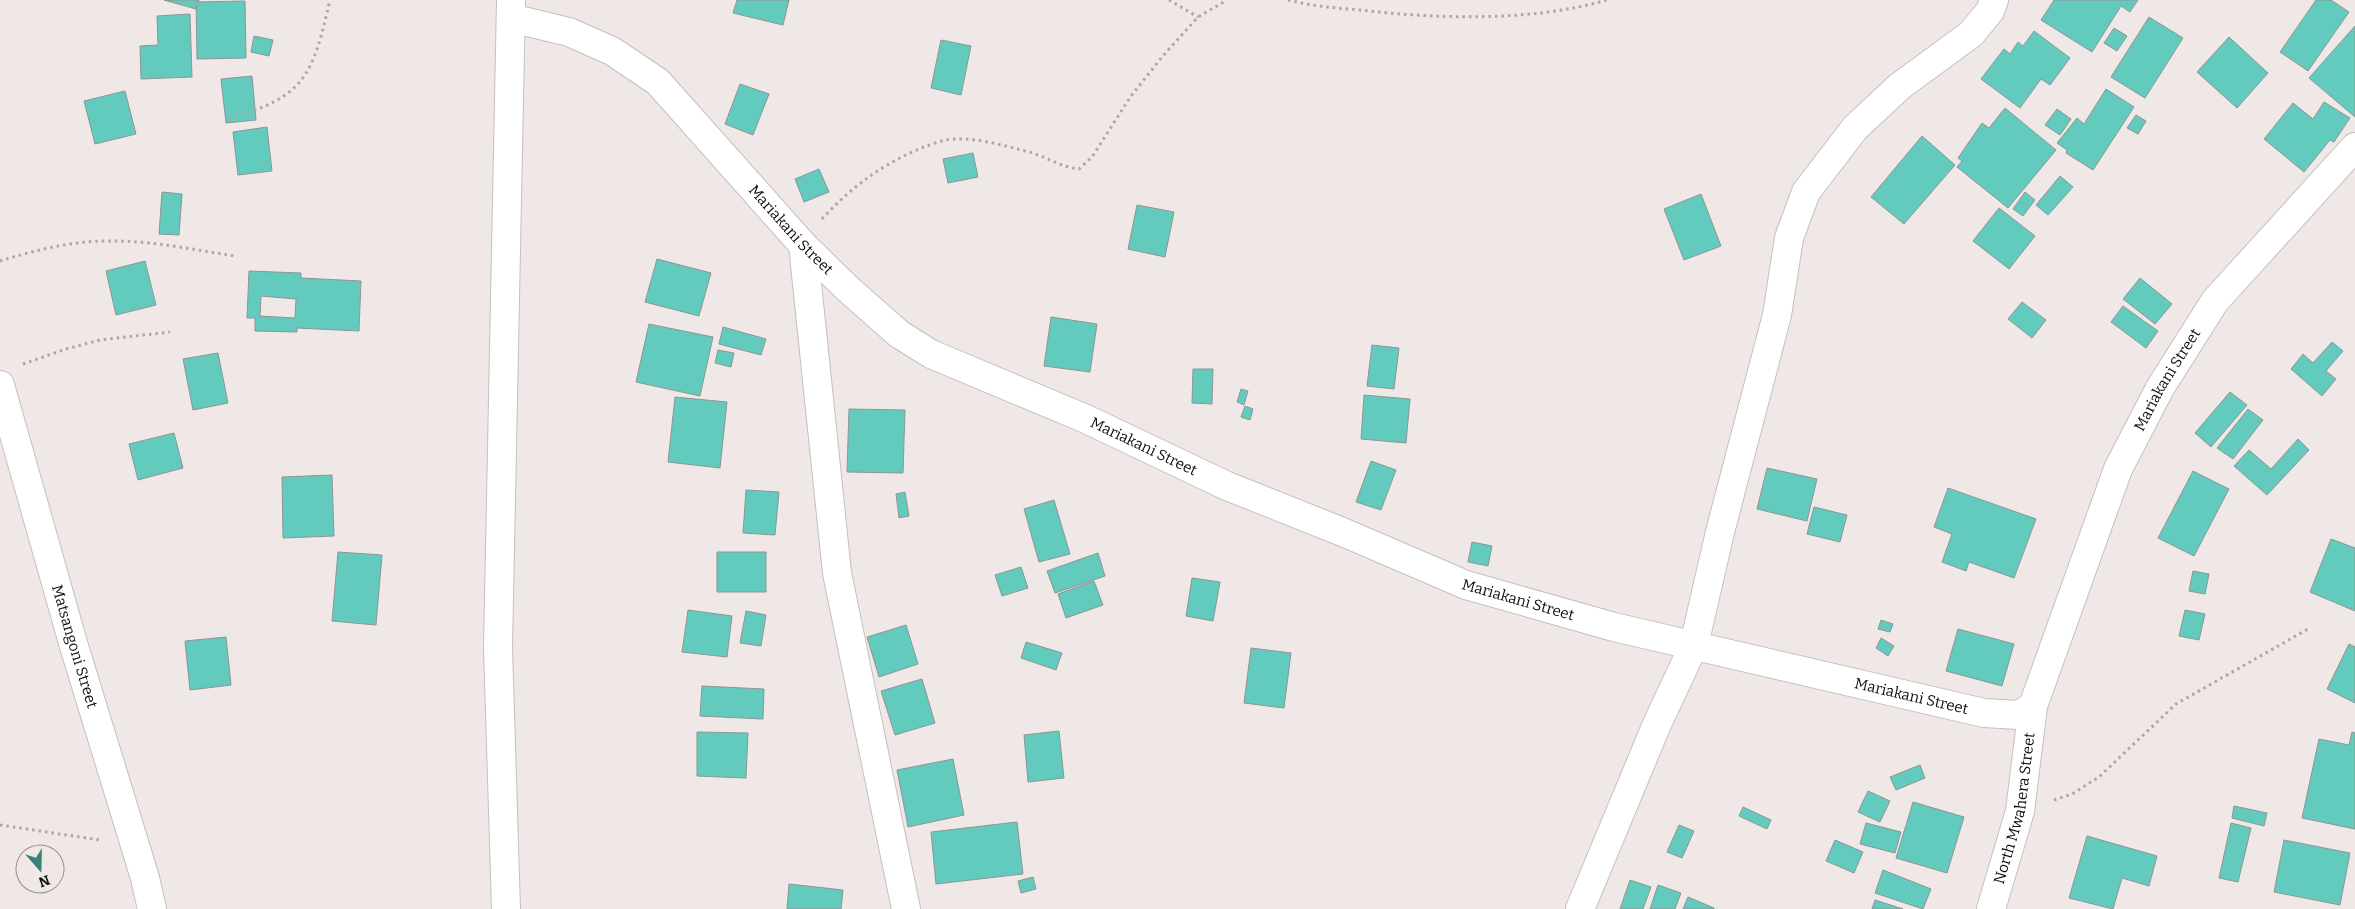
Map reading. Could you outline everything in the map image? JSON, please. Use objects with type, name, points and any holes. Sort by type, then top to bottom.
[{"type":"main road","points":[[1580,909],[1657,724],[1694,645],[1720,532],[1777,315],[1789,238],[1806,192],[1855,128],[1900,86],[1970,34],[1990,11],[1994,0]]},
{"type":"main road","points":[[506,909],[498,648],[511,9]]},
{"type":"main road","name":"Mariakani Street","points":[[511,9],[612,51],[658,82],[803,245],[848,289],[900,334],[931,354],[1086,419],[1227,486],[1345,533],[1466,586],[1614,627],[1984,713],[2018,715],[2033,706],[2118,469],[2160,388],[2214,301],[2355,146]]},
{"type":"main road","points":[[803,245],[837,573],[906,909]]},
{"type":"main road","name":"Matsangoni Street","points":[[0,385],[72,643],[135,845],[152,909]]},
{"type":"main road","name":"North Mwahera Street","points":[[1991,909],[2020,812],[2033,706]]},
{"type":"path","points":[[229,118],[272,104],[292,91],[306,73],[314,57],[330,0]]},
{"type":"path","points":[[1169,0],[1198,17]]},
{"type":"path","points":[[803,245],[837,203],[871,174],[908,154],[952,138],[979,140],[1028,151],[1066,168],[1079,169],[1092,157],[1131,96],[1162,57],[1198,17],[1227,0]]},
{"type":"path","points":[[1288,0],[1306,5],[1392,14],[1496,17],[1588,6],[1607,0]]},
{"type":"path","points":[[0,261],[67,244],[112,241],[148,243],[236,256]]},
{"type":"path","points":[[19,365],[100,340],[170,332]]},
{"type":"path","points":[[2020,812],[2072,794],[2099,777],[2176,704],[2308,629]]},
{"type":"path","points":[[0,825],[135,845]]},
{"type":"building","points":[[164,0],[199,0],[196,9]]},
{"type":"building","points":[[737,0],[789,0],[783,25],[733,13]]},
{"type":"building","points":[[2054,0],[2138,0],[2130,12],[2121,6],[2092,52],[2041,20]]},
{"type":"building","points":[[2316,0],[2331,0],[2349,12],[2308,71],[2280,52]]},
{"type":"building","points":[[245,1],[246,58],[197,59],[196,2]]},
{"type":"building","points":[[190,14],[192,77],[141,79],[140,46],[158,45],[157,16]]},
{"type":"building","points":[[2149,17],[2183,38],[2145,98],[2111,77]]},
{"type":"building","points":[[2355,26],[2355,117],[2309,78]]},
{"type":"building","points":[[2114,28],[2127,36],[2117,51],[2104,43]]},
{"type":"building","points":[[2034,31],[2070,58],[2050,85],[2041,79],[2020,108],[1981,79],[2004,49],[2010,54],[2018,42],[2023,46]]},
{"type":"building","points":[[254,36],[273,40],[269,56],[251,52]]},
{"type":"building","points":[[2229,37],[2268,73],[2237,108],[2197,72]]},
{"type":"building","points":[[941,40],[971,46],[961,95],[931,88]]},
{"type":"building","points":[[252,76],[256,120],[226,123],[221,79]]},
{"type":"building","points":[[740,84],[769,94],[753,135],[725,124]]},
{"type":"building","points":[[2106,89],[2134,107],[2093,170],[2066,153],[2067,150],[2057,143],[2077,118],[2084,124]]},
{"type":"building","points":[[125,91],[136,134],[95,144],[84,101]]},
{"type":"building","points":[[2324,102],[2350,118],[2334,142],[2330,140],[2304,172],[2264,139],[2293,103],[2313,119]]},
{"type":"building","points":[[2005,108],[2056,150],[2008,208],[1957,167],[1962,161],[1958,158],[1982,123],[1989,128]]},
{"type":"building","points":[[2057,109],[2071,119],[2060,135],[2045,125]]},
{"type":"building","points":[[2136,115],[2146,121],[2138,134],[2127,128]]},
{"type":"building","points":[[267,127],[272,171],[238,175],[233,132]]},
{"type":"building","points":[[1922,136],[1955,165],[1904,224],[1871,197]]},
{"type":"building","points":[[973,153],[978,177],[948,183],[943,159]]},
{"type":"building","points":[[819,169],[829,192],[804,202],[795,179]]},
{"type":"building","points":[[2060,176],[2073,187],[2048,215],[2036,205]]},
{"type":"building","points":[[162,192],[182,194],[179,235],[159,234]]},
{"type":"building","points":[[2025,192],[2035,200],[2023,216],[2013,209]]},
{"type":"building","points":[[1701,194],[1721,246],[1684,260],[1664,209]]},
{"type":"building","points":[[1137,205],[1174,212],[1165,257],[1128,249]]},
{"type":"building","points":[[1999,208],[2035,236],[2009,269],[1973,241]]},
{"type":"building","points":[[657,259],[711,273],[699,316],[645,302]]},
{"type":"building","points":[[145,261],[156,305],[116,315],[106,271]]},
{"type":"building","points":[[249,271],[301,273],[301,278],[361,281],[359,331],[297,328],[297,332],[255,331],[255,318],[247,318]],"holes":[[[261,296],[296,299],[295,318],[260,316]]]},
{"type":"building","points":[[2140,278],[2172,304],[2155,324],[2123,299]]},
{"type":"building","points":[[2022,302],[2046,320],[2032,338],[2008,319]]},
{"type":"building","points":[[2123,306],[2158,331],[2146,348],[2111,322]]},
{"type":"building","points":[[1051,317],[1097,324],[1090,372],[1044,366]]},
{"type":"building","points":[[649,324],[713,337],[700,396],[636,382]]},
{"type":"building","points":[[723,327],[766,339],[761,355],[719,344]]},
{"type":"building","points":[[2332,342],[2343,351],[2326,371],[2336,379],[2322,396],[2291,369],[2303,354],[2313,363]]},
{"type":"building","points":[[1372,345],[1399,348],[1394,389],[1367,386]]},
{"type":"building","points":[[718,350],[734,353],[731,367],[715,363]]},
{"type":"building","points":[[218,353],[228,403],[193,410],[183,359]]},
{"type":"building","points":[[1193,369],[1213,369],[1212,404],[1192,403]]},
{"type":"building","points":[[1241,389],[1248,391],[1244,405],[1237,402]]},
{"type":"building","points":[[2230,392],[2247,405],[2211,447],[2195,433]]},
{"type":"building","points":[[1364,395],[1410,399],[1406,443],[1361,439]]},
{"type":"building","points":[[675,397],[727,402],[720,468],[668,462]]},
{"type":"building","points":[[1245,406],[1253,409],[1250,420],[1241,417]]},
{"type":"building","points":[[849,409],[905,410],[903,473],[847,472]]},
{"type":"building","points":[[2248,409],[2263,420],[2233,459],[2217,448]]},
{"type":"building","points":[[174,433],[183,468],[138,480],[129,444]]},
{"type":"building","points":[[2298,439],[2309,450],[2267,495],[2234,466],[2249,450],[2271,469]]},
{"type":"building","points":[[1371,461],[1396,470],[1381,510],[1356,502]]},
{"type":"building","points":[[1767,468],[1817,479],[1807,521],[1757,509]]},
{"type":"building","points":[[2193,471],[2229,489],[2194,556],[2158,538]]},
{"type":"building","points":[[332,475],[334,536],[283,538],[282,477]]},
{"type":"building","points":[[1948,488],[2036,519],[2014,578],[1969,562],[1966,571],[1942,562],[1952,534],[1934,527]]},
{"type":"building","points":[[746,490],[779,492],[775,535],[743,533]]},
{"type":"building","points":[[905,492],[909,516],[899,518],[896,494]]},
{"type":"building","points":[[1054,500],[1070,554],[1039,562],[1024,509]]},
{"type":"building","points":[[1814,507],[1847,515],[1840,542],[1807,534]]},
{"type":"building","points":[[2331,539],[2355,548],[2355,611],[2310,592]]},
{"type":"building","points":[[1472,542],[1492,546],[1488,566],[1468,562]]},
{"type":"building","points":[[338,552],[382,555],[376,625],[332,621]]},
{"type":"building","points":[[717,552],[766,552],[766,592],[717,592]]},
{"type":"building","points":[[1098,553],[1105,576],[1055,593],[1047,571]]},
{"type":"building","points":[[1021,567],[1028,588],[1002,596],[995,575]]},
{"type":"building","points":[[2193,571],[2209,574],[2205,594],[2189,591]]},
{"type":"building","points":[[1192,578],[1220,582],[1213,621],[1186,616]]},
{"type":"building","points":[[1094,581],[1103,605],[1066,618],[1058,594]]},
{"type":"building","points":[[688,610],[732,616],[727,657],[682,652]]},
{"type":"building","points":[[2185,610],[2205,614],[2199,640],[2179,636]]},
{"type":"building","points":[[746,611],[766,615],[761,646],[740,643]]},
{"type":"building","points":[[1881,620],[1893,624],[1890,632],[1878,629]]},
{"type":"building","points":[[906,625],[918,664],[879,677],[867,637]]},
{"type":"building","points":[[1958,629],[2014,644],[2002,686],[1946,671]]},
{"type":"building","points":[[226,637],[231,685],[190,690],[185,641]]},
{"type":"building","points":[[1881,638],[1894,646],[1888,656],[1876,648]]},
{"type":"building","points":[[1026,642],[1062,653],[1056,670],[1021,658]]},
{"type":"building","points":[[2349,644],[2355,647],[2355,703],[2327,689]]},
{"type":"building","points":[[1251,648],[1291,653],[1284,708],[1244,703]]},
{"type":"building","points":[[922,679],[935,723],[895,735],[881,691]]},
{"type":"building","points":[[702,686],[764,689],[763,719],[700,716]]},
{"type":"building","points":[[1059,731],[1064,778],[1028,782],[1024,735]]},
{"type":"building","points":[[697,732],[748,733],[746,778],[697,776]]},
{"type":"building","points":[[2352,732],[2355,733],[2355,829],[2302,818],[2319,739],[2349,745]]},
{"type":"building","points":[[953,759],[964,815],[908,827],[897,770]]},
{"type":"building","points":[[1920,765],[1925,778],[1896,790],[1890,777]]},
{"type":"building","points":[[1868,791],[1890,801],[1880,822],[1858,812]]},
{"type":"building","points":[[1913,802],[1964,817],[1947,873],[1896,858]]},
{"type":"building","points":[[2234,806],[2267,813],[2264,826],[2232,818]]},
{"type":"building","points":[[1743,807],[1771,820],[1767,829],[1739,816]]},
{"type":"building","points":[[1017,822],[1023,874],[936,884],[931,832]]},
{"type":"building","points":[[1866,823],[1901,832],[1895,853],[1860,844]]},
{"type":"building","points":[[2231,823],[2251,828],[2238,882],[2219,878]]},
{"type":"building","points":[[1679,825],[1694,831],[1682,858],[1667,852]]},
{"type":"building","points":[[2087,836],[2157,856],[2149,886],[2122,878],[2113,909],[2069,898]]},
{"type":"building","points":[[1835,840],[1863,852],[1854,873],[1826,861]]},
{"type":"building","points":[[2284,840],[2350,853],[2340,905],[2274,892]]},
{"type":"building","points":[[1883,870],[1931,889],[1923,909],[1875,893]]},
{"type":"building","points":[[1033,877],[1036,889],[1021,893],[1018,881]]},
{"type":"building","points":[[1630,880],[1651,887],[1643,909],[1620,909]]},
{"type":"building","points":[[789,884],[843,890],[841,909],[787,909]]},
{"type":"building","points":[[1658,885],[1681,893],[1675,909],[1650,909]]},
{"type":"building","points":[[1688,897],[1714,908],[1714,909],[1683,909]]},
{"type":"building","points":[[1875,900],[1903,909],[1872,909]]}]
